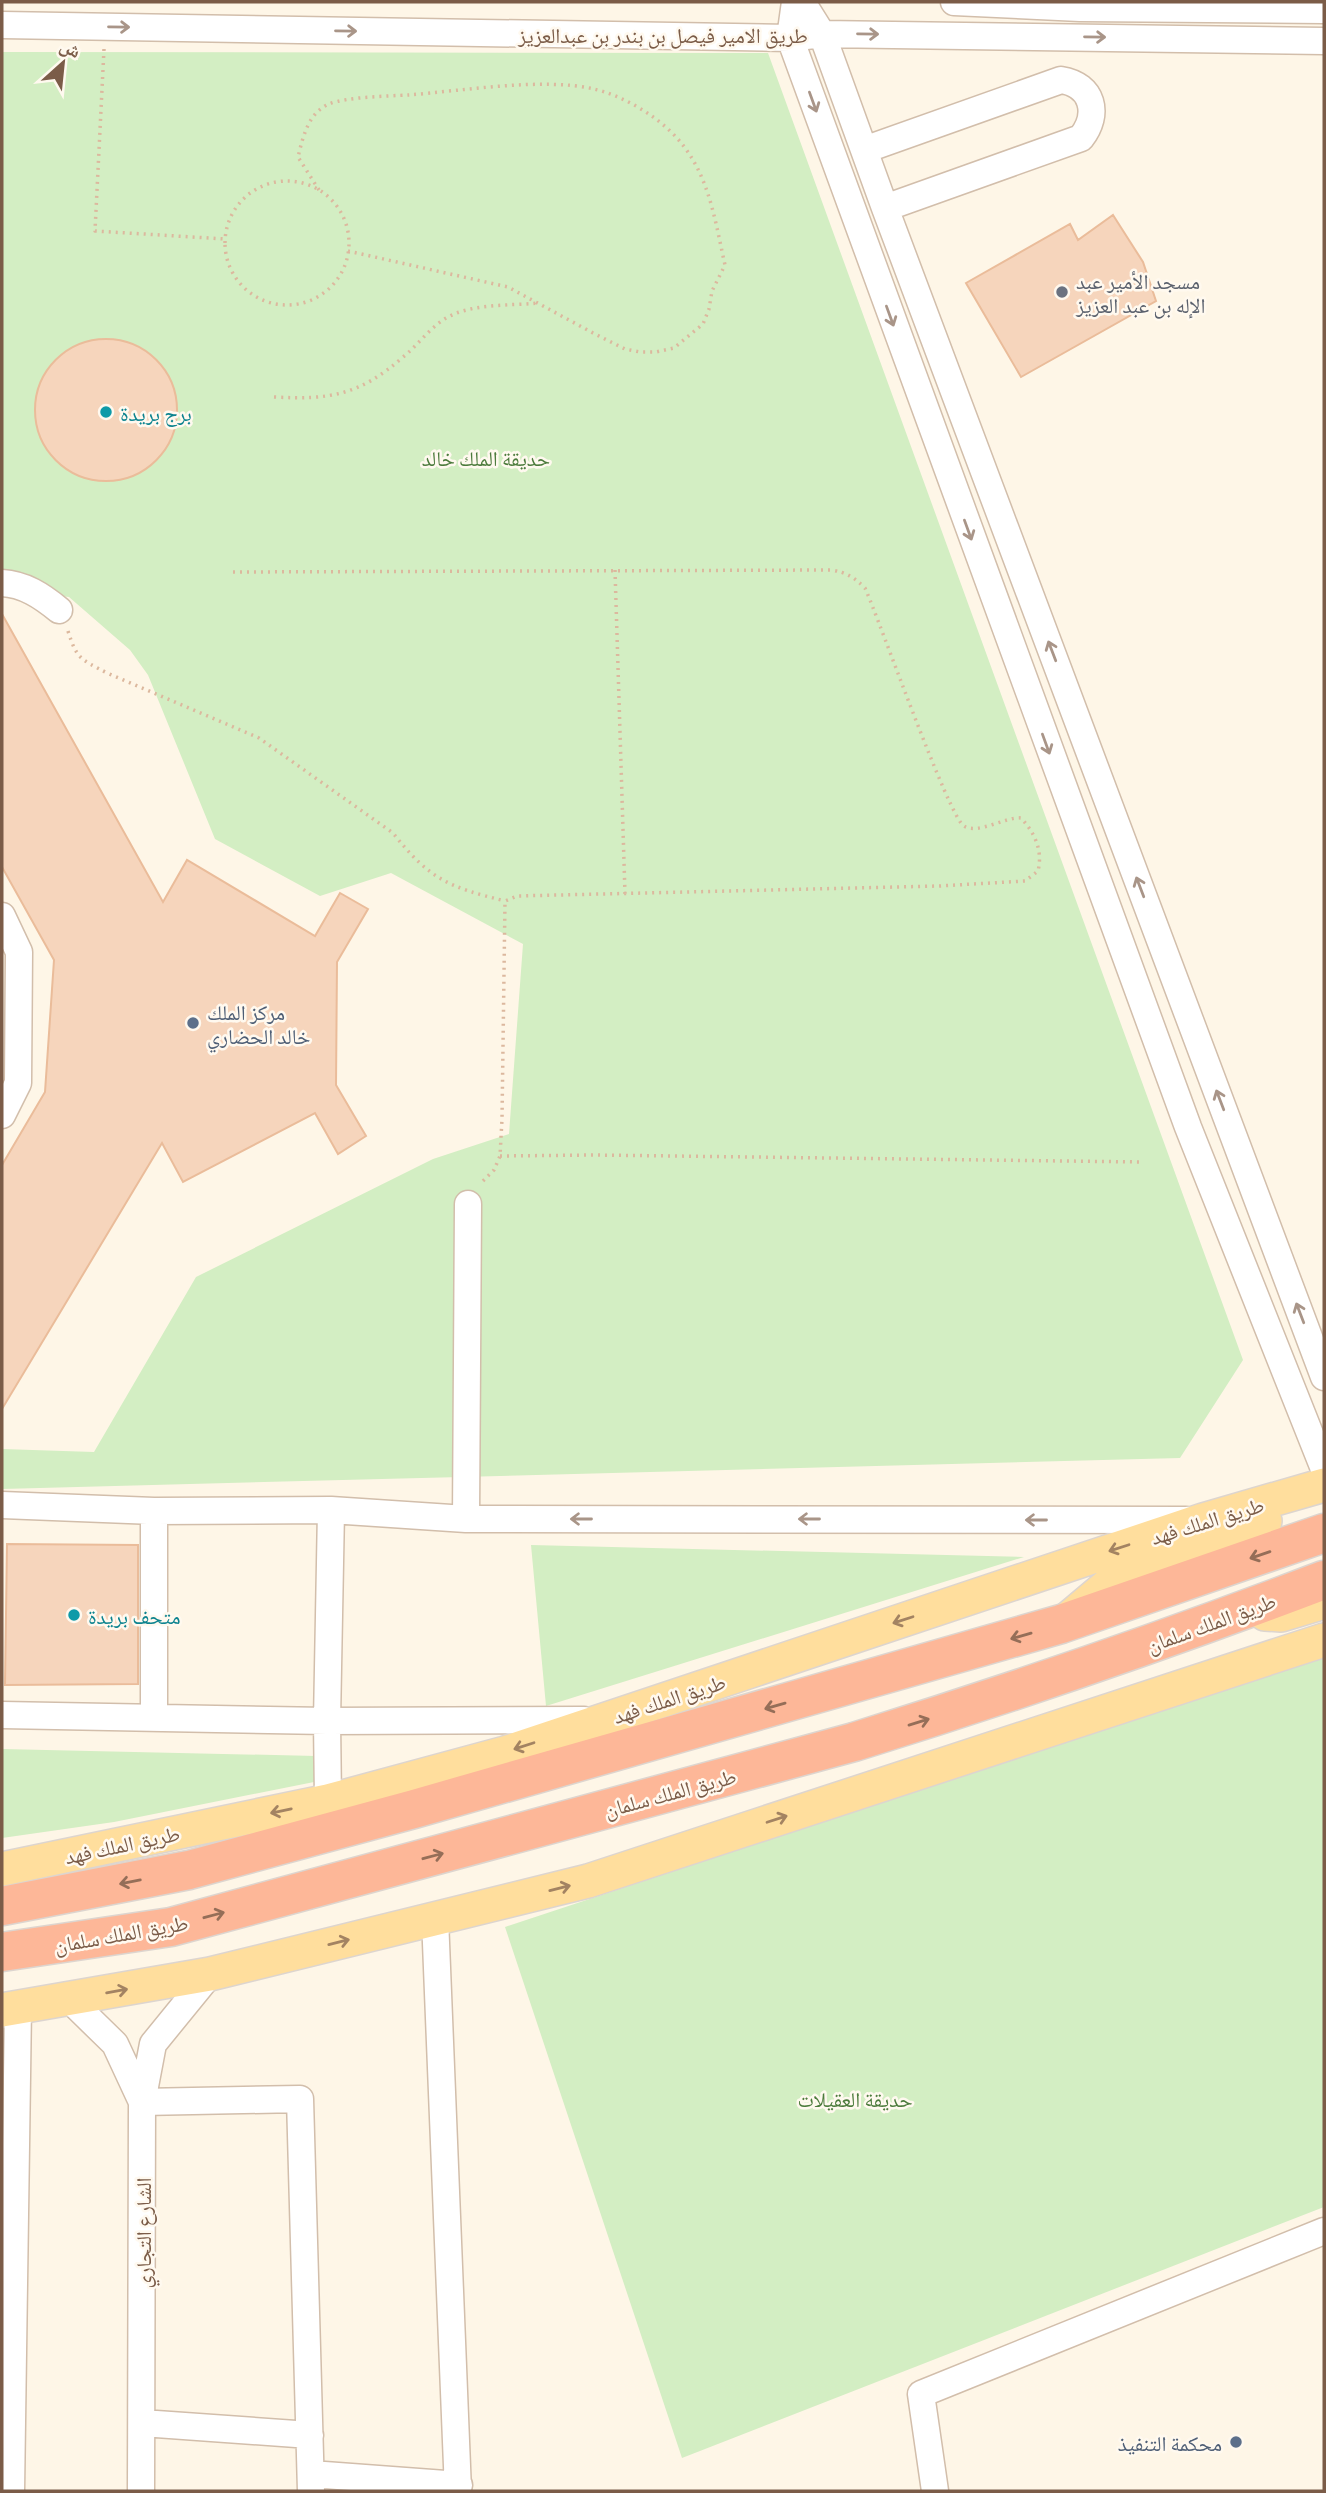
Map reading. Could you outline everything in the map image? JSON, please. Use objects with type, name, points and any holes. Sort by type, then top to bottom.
[{"type":"highway","points":[[2,1906],[189,1870],[840,1687],[1061,1624],[1324,1533]]},
{"type":"highway","name":"طريق الملك سلمان","points":[[2,1952],[171,1927],[853,1742],[1238,1613],[1324,1580]]},
{"type":"main road","name":"طريق الملك فهد","points":[[10,1865],[328,1801],[505,1753],[1203,1520],[1324,1486]]},
{"type":"main road","points":[[1061,1624],[1108,1585],[1290,1511],[1324,1486]]},
{"type":"main road","points":[[1238,1613],[1281,1615],[1324,1602]]},
{"type":"main road","points":[[6,2009],[210,1974],[588,1881],[1324,1640]]},
{"type":"street","points":[[796,2],[790,38],[1188,1127],[1324,1469]]},
{"type":"street","points":[[802,2],[822,34],[1324,1377]]},
{"type":"street","points":[[954,2],[1324,10]]},
{"type":"street","name":"طريق الامير فيصل بن بندر بن عبدالعزيز","points":[[2,25],[790,38],[822,34],[1324,41]]},
{"type":"street","points":[[864,149],[1061,79],[1082,88],[1092,107],[1091,119],[1081,138],[885,208]]},
{"type":"street","points":[[2,583],[14,583],[32,591],[59,610]]},
{"type":"street","points":[[2,915],[19,953],[18,1083],[2,1115]]},
{"type":"street","points":[[466,1519],[468,1204]]},
{"type":"street","points":[[2,1505],[154,1511],[331,1510],[466,1519],[1203,1520]]},
{"type":"street","points":[[328,1801],[331,1510]]},
{"type":"street","points":[[154,1511],[154,1718]]},
{"type":"street","points":[[2,1715],[327,1721],[603,1720]]},
{"type":"street","points":[[210,1974],[153,2044],[142,2102],[300,2099],[311,2483],[458,2488],[435,1918]]},
{"type":"street","name":"الشارع التجاري","points":[[70,2000],[115,2044],[142,2102],[141,2491]]},
{"type":"street","points":[[6,2009],[11,2491]]},
{"type":"street","points":[[935,2491],[921,2394],[1324,2231]]},
{"type":"street","points":[[142,2423],[310,2435]]},
{"type":"path","points":[[104,27],[95,231],[225,239]]},
{"type":"path","points":[[320,190],[307,184],[275,182],[259,187],[244,197],[231,213],[227,223],[225,258],[241,286],[265,302],[281,305],[308,302],[327,292],[342,273],[349,241],[345,221],[337,206],[320,190],[298,157],[307,124],[329,104],[372,97],[544,85],[598,90],[638,108],[684,145],[706,183],[725,265],[712,291],[703,324],[674,348],[639,352],[625,349],[508,287],[348,251]]},
{"type":"path","points":[[274,397],[312,399],[348,392],[380,376],[444,319],[485,307],[540,303]]},
{"type":"path","points":[[615,570],[625,894]]},
{"type":"path","points":[[59,610],[74,651],[83,661],[259,738],[393,834],[438,880],[470,892],[505,901],[517,896],[1017,882],[1032,878],[1038,872],[1041,862],[1036,837],[1021,818],[968,828],[962,826],[958,820],[943,788],[880,622],[864,587],[853,576],[832,570],[233,572]]},
{"type":"path","points":[[468,1204],[483,1180],[494,1170],[500,1156],[505,901]]},
{"type":"path","points":[[500,1156],[594,1154],[1143,1162]]},
{"type":"green space","name":"حديقة الملك خالد","points":[[2,52],[768,53],[1243,1360],[1180,1458],[2,1489],[2,1449],[94,1452],[196,1277],[433,1159],[509,1134],[523,944],[391,873],[320,896],[215,839],[148,675],[130,650],[69,597],[2,589]]},
{"type":"green space","points":[[531,1545],[1024,1557],[546,1706]]},
{"type":"green space","name":"حديقة العقيلات","points":[[1324,1656],[1324,2207],[682,2458],[505,1927]]},
{"type":"green space","points":[[2,1749],[316,1756],[318,1769],[314,1782],[114,1822],[2,1838]]},
{"type":"building","name":"مسجد الأمير عبد الإله بن عبد العزيز","points":[[1113,215],[1143,262],[1156,301],[1021,377],[966,283],[1070,224],[1078,240]]},
{"type":"building","name":"برج بريدة","points":[[106,339],[133,344],[156,360],[172,383],[177,410],[172,437],[156,460],[133,476],[106,481],[79,476],[56,460],[40,437],[35,410],[40,383],[56,360],[79,344]]},
{"type":"building","name":"مركز الملك خالد الحضاري","points":[[2,614],[163,902],[187,860],[315,936],[340,893],[368,909],[337,962],[336,1085],[366,1136],[338,1154],[315,1113],[183,1182],[162,1143],[2,1409],[2,1165],[45,1092],[54,960],[2,867]]},
{"type":"building","name":"متحف بريدة","points":[[7,1544],[138,1545],[138,1684],[5,1685]]},
{"type":"place","name":"مسجد الأمير عبد الإله بن عبد العزيز","points":[[1062,292]]},
{"type":"place","name":"برج بريدة","points":[[106,412]]},
{"type":"place","name":"مركز الملك خالد الحضاري","points":[[193,1023]]},
{"type":"place","name":"متحف بريدة","points":[[74,1615]]},
{"type":"place","name":"محكمة التنفيذ","points":[[1236,2442]]}]
